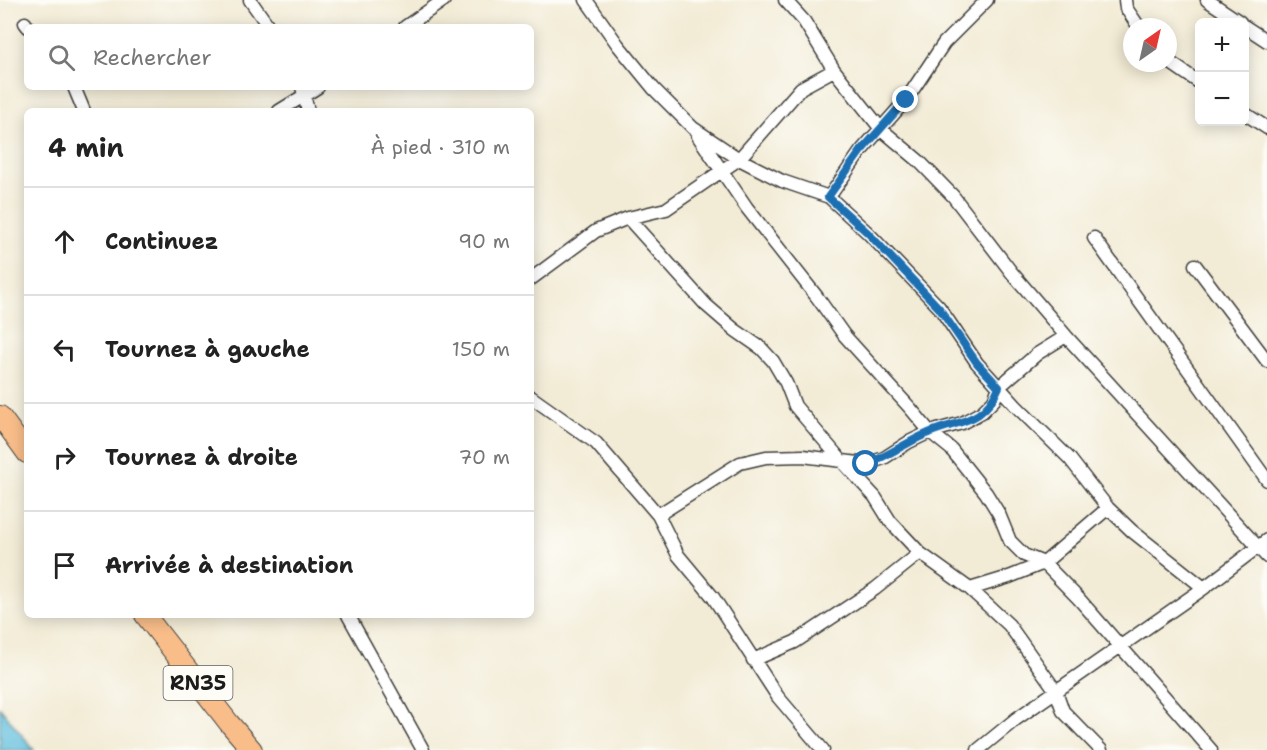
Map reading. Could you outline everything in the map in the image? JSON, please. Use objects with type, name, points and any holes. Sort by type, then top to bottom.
[{"type":"main road","points":[[0,416],[24,449]]},
{"type":"main road","name":"RN35","points":[[147,618],[252,750]]},
{"type":"street","points":[[250,0],[267,24]]},
{"type":"street","points":[[409,24],[444,0]]},
{"type":"street","points":[[586,0],[618,45],[654,89],[693,128],[747,208],[844,335],[930,432],[951,449],[986,493],[999,514],[1010,541],[1024,555],[1044,563],[1079,599],[1210,750]]},
{"type":"street","points":[[785,0],[804,21],[834,70],[880,129],[919,161],[953,196],[1012,273],[1066,336],[1262,544],[1267,557]]},
{"type":"street","points":[[828,197],[861,151],[906,100],[944,44],[987,0]]},
{"type":"street","points":[[1125,0],[1126,8],[1133,18]]},
{"type":"street","points":[[1207,0],[1234,18]]},
{"type":"street","points":[[1249,29],[1267,41]]},
{"type":"street","points":[[1177,67],[1195,80]]},
{"type":"street","points":[[534,277],[596,231],[628,218],[666,208],[740,159],[801,88],[834,70]]},
{"type":"street","points":[[75,90],[83,108]]},
{"type":"street","points":[[283,108],[303,91],[307,108]]},
{"type":"street","points":[[1249,116],[1267,128]]},
{"type":"street","points":[[693,128],[740,159],[782,181],[828,197],[868,233],[939,308],[977,363],[1070,459],[1108,508],[1132,531],[1204,588]]},
{"type":"street","points":[[628,218],[706,305],[735,330],[761,348],[773,361],[795,405],[875,497],[890,521],[920,553],[970,589],[1010,625],[1056,691],[1063,711],[1101,750]]},
{"type":"street","points":[[1094,238],[1267,480]]},
{"type":"street","points":[[1195,266],[1267,361]]},
{"type":"street","points":[[658,514],[740,463],[766,457],[803,456],[866,464],[884,458],[930,432],[962,423],[982,412],[994,400],[999,387],[1037,354],[1066,336]]},
{"type":"street","points":[[534,399],[596,444],[658,514],[678,555],[713,597],[778,697],[824,750]]},
{"type":"street","points":[[970,589],[1010,577],[1044,563],[1108,508]]},
{"type":"street","points":[[978,750],[1056,691],[1204,588],[1262,544]]},
{"type":"street","points":[[753,660],[795,642],[875,589],[920,553]]},
{"type":"street","points":[[350,618],[423,750]]},
{"type":"water","points":[[0,708],[34,750],[0,750]]},
{"type":"route","points":[[866,464],[884,458],[930,432],[962,423],[982,412],[994,400],[999,387],[977,363],[939,308],[868,233],[828,197],[861,151],[906,100]]}]
